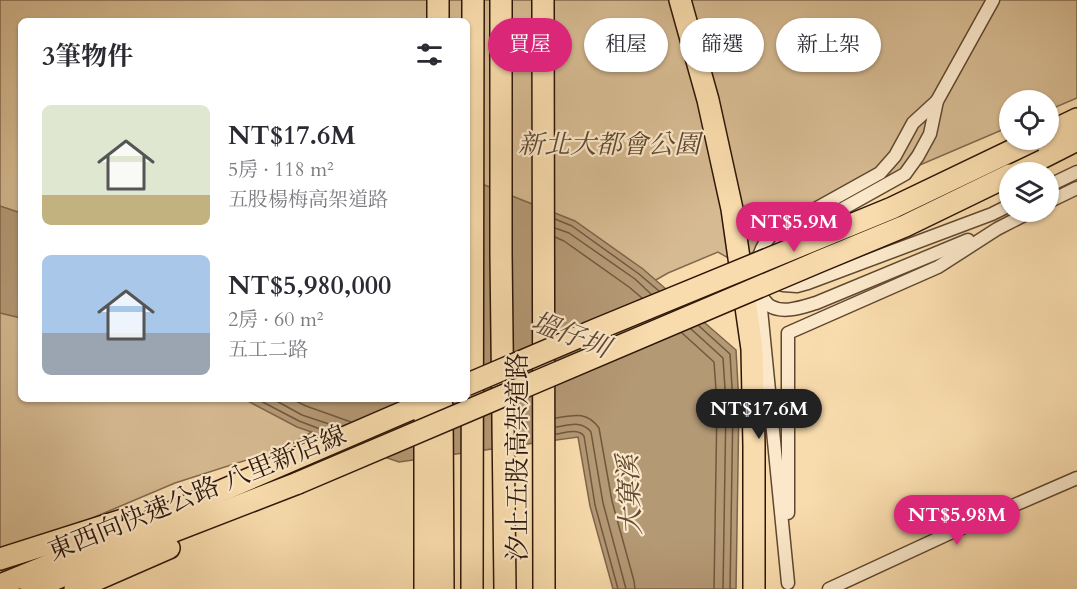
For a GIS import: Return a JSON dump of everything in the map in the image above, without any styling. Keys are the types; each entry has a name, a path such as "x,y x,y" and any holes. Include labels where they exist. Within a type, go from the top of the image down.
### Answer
{"highway":[{"path":"426,0 426,18"},
{"path":"438,0 438,18"},
{"path":"472,589 473,0"},
{"path":"501,0 505,589"},
{"name":"汐止五股高架道路","path":"543,0 544,589"},
{"path":"680,0 708,100 732,209 752,349 754,589"},
{"path":"1059,128 1077,119"},
{"path":"1034,162 1077,140"},
{"path":"470,383 892,208 1013,150"},
{"name":"東西向快速公路 八里新店線","path":"31,589 298,483 905,226 999,180"},
{"path":"425,402 425,589"},
{"name":"東西向快速公路 八里新店線","path":"0,585 427,402"},
{"path":"442,402 443,589"},
{"path":"75,589 179,544 298,483"},
{"path":"0,559 221,490"}],"street":[{"path":"993,0 937,101 930,134 905,174 783,242 775,250 772,262 776,276 783,285 797,286 999,211"},
{"path":"788,586 757,269 759,256 764,243 774,232 880,173 895,156 913,123 937,101"},
{"path":"1059,181 1077,172"},
{"path":"1059,197 1077,188"},
{"path":"760,295 770,306 780,309 795,309 816,303 1011,222"},
{"path":"788,586 789,333 938,267 997,229"},
{"path":"829,589 1077,478"}],"green space":[{"name":"新北大都會公園","path":"0,0 1077,0 1077,98 1059,106 1059,90 999,90 999,131 894,176 735,262 718,252 668,273 572,328 470,358 470,18 18,18 18,402 365,402 287,447 175,483 38,541 0,551"}],"water":[{"path":"470,179 575,221 643,269 736,350 739,404 736,589 613,589 590,506 578,437 399,462 297,427 250,402 470,402"},
{"path":"0,206 18,212 18,317 0,313"}],"water label":[{"name":"塭仔圳","path":"570,335"},
{"name":"大窠溪","path":"630,495"}]}
